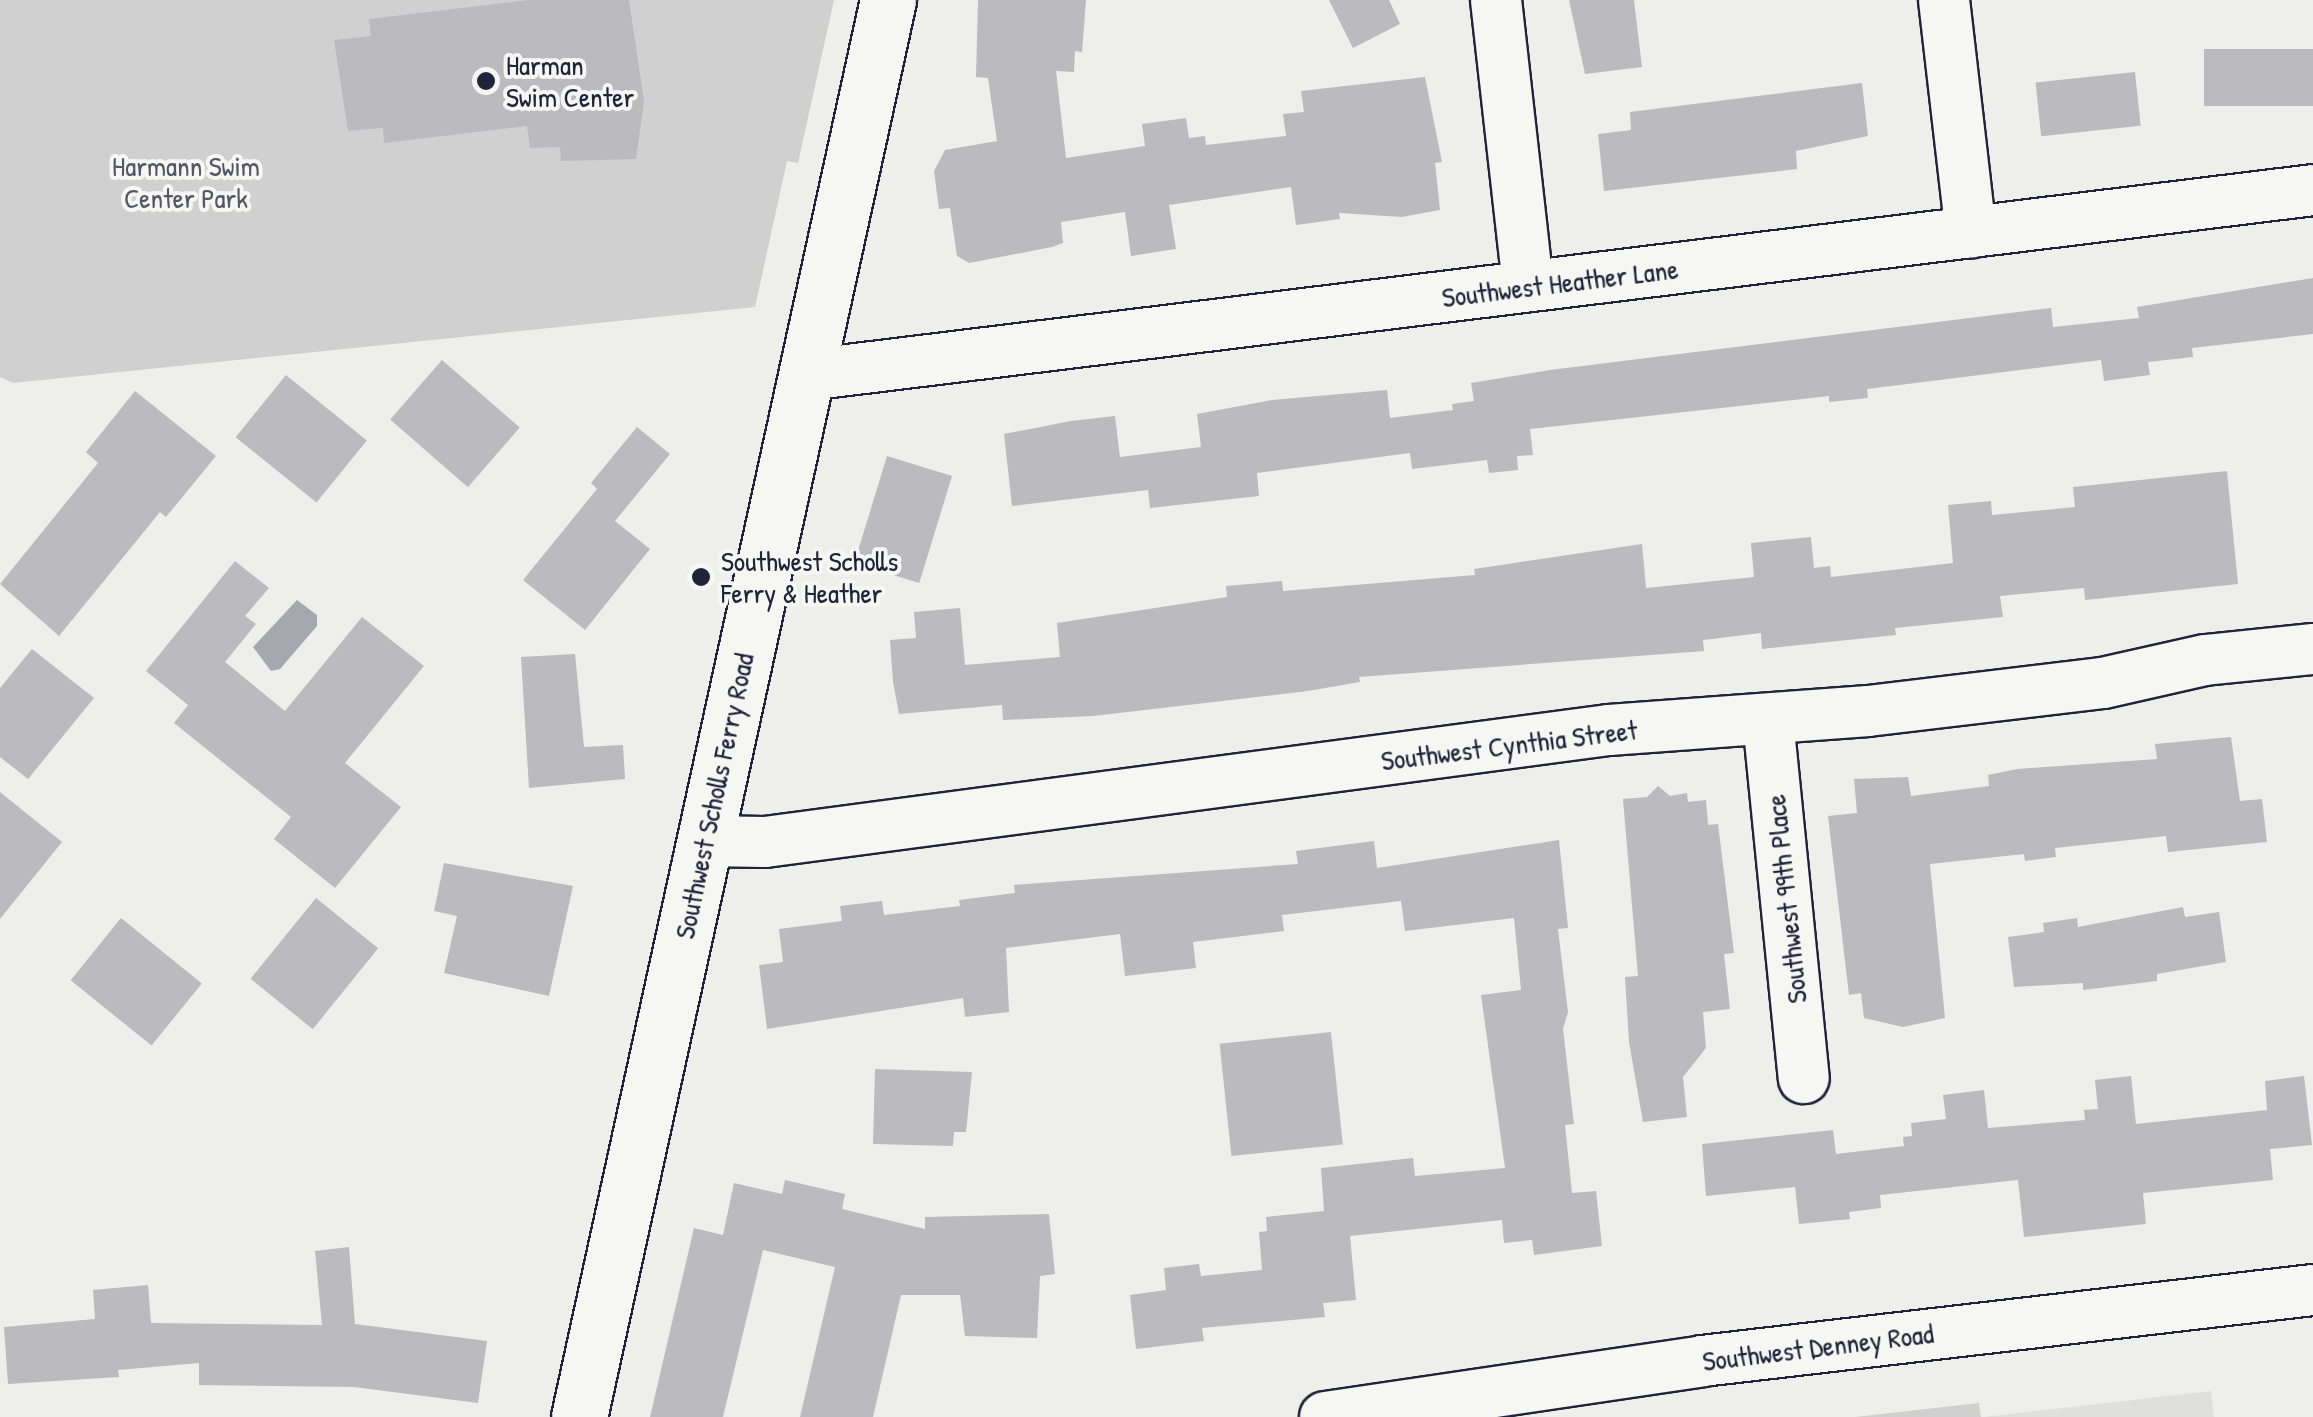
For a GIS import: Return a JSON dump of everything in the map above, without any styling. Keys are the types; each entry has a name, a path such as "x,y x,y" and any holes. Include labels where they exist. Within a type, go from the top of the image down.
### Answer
{"main road":[{"name":"Southwest Scholls Ferry Road","path":"579,1417 888,0"}],"street":[{"path":"1496,0 1528,286"},
{"path":"1944,0 1972,232"},
{"name":"Southwest Heather Lane","path":"807,375 2313,190"},
{"name":"Southwest Cynthia Street","path":"704,841 765,842 1609,730 1768,720 2103,684 2204,660 2313,649"},
{"name":"Southwest 99th Place","path":"1768,720 1804,1078"},
{"name":"Southwest Denney Road","path":"1325,1417 1425,1408 1702,1360 2313,1290"}],"shaded area":[{"path":"297,600 317,615 317,626 280,669 271,671 253,647"},
{"path":"2211,1391 2214,1417 1984,1417"}],"green space":[{"name":"Harmann Swim Center Park","path":"0,0 834,0 798,163 787,161 755,307 13,383 0,377"},
{"path":"1979,1403 1981,1417 1855,1417"}],"building":[{"name":"Harman Swim Center","path":"528,0 629,0 644,101 636,159 561,161 560,147 530,148 527,126 384,143 383,128 348,131 334,40 371,36 369,19"},
{"path":"978,0 1086,0 1082,52 1075,51 1074,72 1056,71 1066,158 1145,146 1142,124 1186,118 1189,138 1205,136 1206,145 1286,136 1283,114 1304,112 1301,91 1425,77 1442,162 1435,163 1440,210 1402,217 1339,213 1340,219 1296,225 1291,187 1169,205 1176,249 1131,256 1125,212 1061,222 1063,243 1052,247 969,263 957,256 950,208 939,209 934,171 945,150 997,141 988,78 976,77"},
{"path":"1329,0 1389,0 1400,24 1353,48"},
{"path":"1569,0 1634,0 1642,67 1585,74"},
{"path":"2204,49 2313,49 2313,106 2204,106"},
{"path":"2135,72 2141,126 2041,136 2036,82"},
{"path":"1862,83 1868,136 1796,151 1797,169 1604,191 1598,134 1631,130 1630,112"},
{"path":"2313,278 2313,334 2192,348 2193,357 2148,362 2150,375 2104,381 2101,360 1867,389 1868,398 1829,402 1829,396 1530,429 1533,455 1517,456 1518,470 1489,473 1487,460 1412,469 1410,453 1257,473 1259,496 1150,508 1148,490 1012,506 1004,434 1071,421 1115,416 1120,457 1201,447 1197,414 1272,400 1387,390 1390,418 1453,410 1452,404 1474,401 1471,383 1550,370 2051,308 2053,327 2139,318 2137,307"},
{"path":"442,360 520,428 468,487 390,420"},
{"path":"286,375 367,440 316,503 236,437"},
{"path":"135,391 216,456 166,517 160,512 59,636 0,584 98,463 86,452"},
{"path":"637,427 670,454 615,521 650,549 585,630 523,580 597,489 591,483"},
{"path":"887,456 952,476 919,583 854,563"},
{"path":"2227,471 2238,584 2085,600 2084,588 2000,596 2003,617 1895,628 1896,635 1762,649 1761,633 1703,640 1704,651 1359,677 1360,682 1308,691 1093,716 1003,720 1002,705 899,714 893,682 890,640 916,638 914,612 960,608 965,665 1060,657 1057,623 1227,597 1226,586 1282,581 1283,591 1475,575 1474,569 1642,544 1646,588 1754,577 1751,543 1811,537 1814,568 1830,566 1831,577 1953,563 1948,505 1991,501 1992,515 2075,507 2073,487"},
{"path":"235,561 269,588 245,616 256,624 225,662 285,711 362,617 424,666 345,763 401,807 335,888 274,839 291,817 174,723 188,705 146,671"},
{"path":"32,649 94,698 28,779 0,757 0,688"},
{"path":"575,654 584,747 623,745 625,779 529,788 521,657"},
{"path":"2231,737 2240,801 2262,799 2267,842 2168,852 2166,836 2055,848 2056,857 2025,861 2024,854 1930,864 1945,1018 1903,1027 1864,1018 1861,993 1849,995 1828,816 1857,813 1854,779 1908,777 1911,796 1989,786 1988,775 2017,769 2157,759 2155,744"},
{"path":"1658,786 1670,796 1687,793 1688,802 1706,800 1708,825 1718,824 1734,953 1724,954 1730,1009 1703,1012 1706,1048 1683,1077 1687,1117 1643,1122 1629,1042 1625,977 1638,976 1623,799 1647,797"},
{"path":"0,792 62,842 0,919"},
{"path":"1559,840 1568,928 1558,929 1568,1012 1563,1029 1574,1124 1565,1125 1572,1193 1596,1191 1602,1246 1534,1255 1532,1240 1504,1243 1502,1220 1350,1236 1356,1300 1323,1303 1325,1317 1202,1328 1204,1341 1136,1349 1130,1295 1166,1290 1164,1268 1199,1264 1201,1276 1262,1270 1259,1232 1267,1231 1266,1217 1324,1211 1321,1168 1413,1158 1415,1176 1505,1168 1481,995 1521,990 1514,918 1405,931 1401,901 1282,915 1284,931 1193,942 1196,968 1125,976 1120,934 1006,948 1009,1012 965,1017 963,998 767,1029 759,965 783,962 779,929 842,921 840,906 882,901 884,915 960,906 959,900 1015,893 1014,885 1298,864 1296,851 1374,841 1377,868"},
{"path":"444,863 573,886 549,996 444,973 457,916 434,911"},
{"path":"316,898 378,948 313,1029 251,979"},
{"path":"2183,907 2185,917 2219,912 2226,962 2157,974 2157,981 2083,990 2083,983 2014,987 2008,937 2044,932 2043,923 2077,918 2078,927"},
{"path":"121,918 202,983 151,1046 71,980"},
{"path":"1331,1032 1343,1144 1231,1156 1220,1044"},
{"path":"875,1069 972,1072 966,1132 954,1132 953,1146 873,1144"},
{"path":"2131,1076 2136,1124 2267,1110 2265,1081 2304,1076 2312,1145 2270,1149 2273,1180 2143,1193 2146,1224 2024,1237 2018,1180 1880,1195 1881,1208 1849,1212 1850,1219 1799,1224 1795,1187 1706,1196 1702,1144 1833,1130 1836,1154 1904,1146 1903,1137 1912,1136 1911,1123 1946,1119 1943,1095 1984,1090 1988,1128 2085,1120 2084,1110 2098,1109 2095,1080"},
{"path":"785,1180 845,1194 842,1209 925,1229 925,1217 1049,1214 1055,1274 1040,1276 1037,1338 965,1336 960,1295 901,1295 873,1417 800,1417 835,1267 763,1250 723,1417 650,1417 694,1228 723,1235 734,1183 782,1194"},
{"path":"349,1247 355,1324 487,1341 478,1403 354,1387 199,1385 199,1363 118,1370 119,1377 8,1384 4,1327 95,1319 93,1290 148,1285 151,1323 322,1325 315,1251"}],"place":[{"name":"Harman Swim Center","path":"486,81"},
{"name":"Southwest Scholls Ferry & Heather","path":"701,577"}]}
